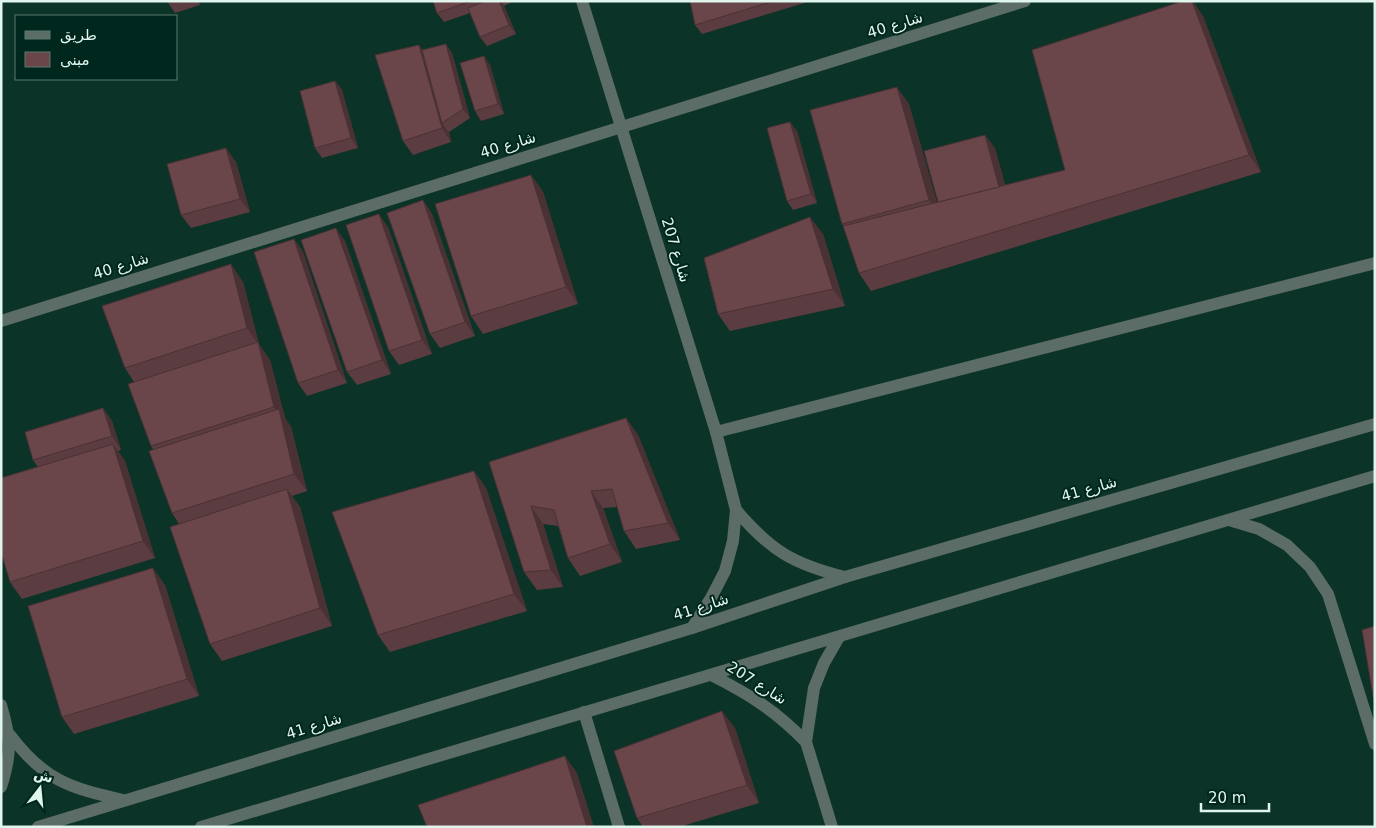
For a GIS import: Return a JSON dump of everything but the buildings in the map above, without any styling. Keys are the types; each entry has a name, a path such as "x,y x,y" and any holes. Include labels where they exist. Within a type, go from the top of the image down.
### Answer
{"street":[{"name":"شارع 207","path":"582,1 716,432 736,510 733,541 725,571 692,628"},
{"name":"شارع 40","path":"1,321 1024,1"},
{"path":"716,432 1375,263"},
{"name":"شارع 41","path":"38,827 692,628 845,577 1375,424"},
{"path":"202,827 1375,476"},
{"name":"شارع 207","path":"736,510 757,535 783,555 813,569 845,577"},
{"path":"1229,520 1259,530 1287,545 1310,567 1328,594 1375,744"},
{"name":"شارع 207","path":"832,827 806,742 808,715 814,688 824,663 839,636"},
{"name":"شارع 207","path":"711,674 763,703 786,721 806,742"},
{"path":"1,705 10,735 26,756 47,774 71,787 124,800"},
{"path":"584,712 619,827"},
{"path":"1,787 8,761 10,735"}],"shaded area":[{"path":"1,1 1375,1 1375,827 1,827"}]}
